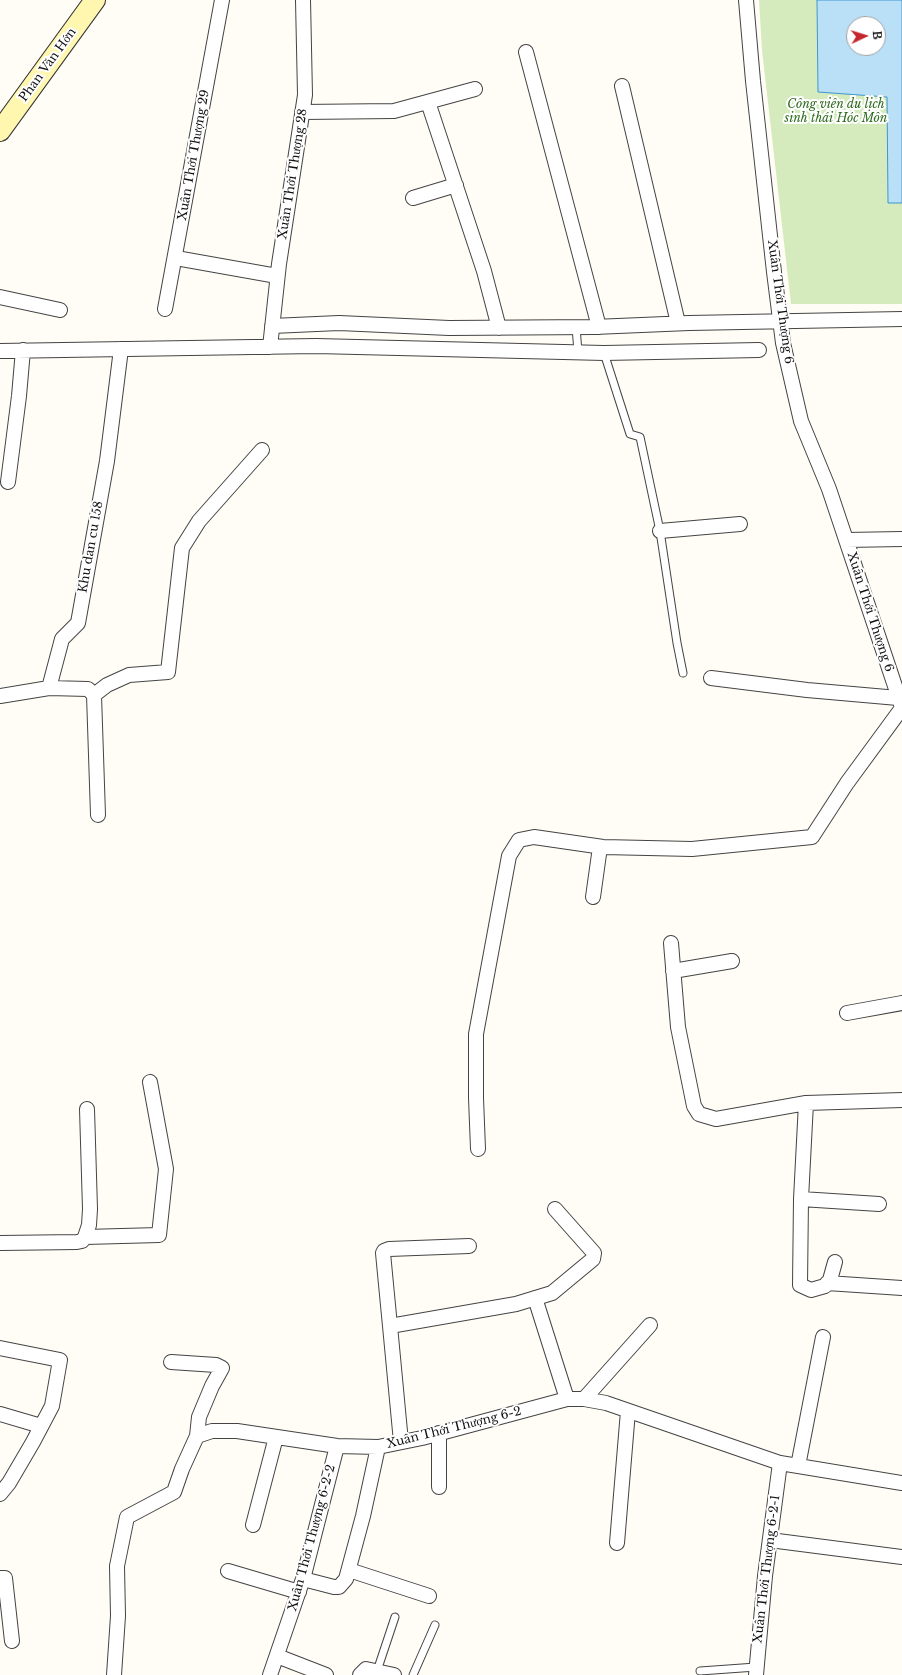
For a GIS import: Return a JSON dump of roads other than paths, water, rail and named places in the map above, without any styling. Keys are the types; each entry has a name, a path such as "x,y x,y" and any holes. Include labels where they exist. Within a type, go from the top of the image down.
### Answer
{"main road":[{"name":"Phan Văn Hớn","path":"0,130 95,0"}],"street":[{"name":"Xuân Thới Thượng 29","path":"165,309 176,258 222,0"},
{"name":"Xuân Thới Thượng 28","path":"270,347 277,276 305,95 304,0"},
{"name":"Xuân Thới Thượng 6","path":"746,0 754,89 774,272 782,322 783,343 801,421 829,489 901,704"},
{"path":"526,52 599,327"},
{"path":"622,86 678,323"},
{"path":"302,112 394,111 475,89"},
{"path":"428,102 484,271 499,328"},
{"path":"413,198 456,185"},
{"path":"176,258 277,276"},
{"path":"0,297 60,310"},
{"path":"272,326 338,323 449,328 599,327 678,323 902,319"},
{"path":"0,351 316,346 604,353 759,350"},
{"name":"Khu dan cu 158","path":"49,688 62,638 78,623 107,460 121,349"},
{"path":"8,482 19,396 22,350"},
{"path":"94,695 107,685 128,675 168,672 182,548 198,521 262,450"},
{"path":"660,531 740,524"},
{"path":"846,540 902,539"},
{"path":"478,1150 476,1034 509,856 519,840 534,838 600,846 692,849 812,837 901,704 711,678"},
{"path":"0,696 49,688 88,689 94,695 98,815"},
{"path":"592,897 600,846"},
{"path":"671,943 678,1027 694,1106 699,1114 716,1119 806,1104 902,1100"},
{"path":"673,971 732,961"},
{"path":"847,1013 902,1003"},
{"path":"85,1237 159,1235 166,1169 150,1082"},
{"path":"806,1104 801,1199 800,1285 811,1290 825,1286 830,1280 835,1262"},
{"path":"0,1243 77,1242 82,1241 85,1237 90,1208 87,1109"},
{"path":"801,1199 879,1204"},
{"path":"390,1326 516,1304 552,1293 593,1259 594,1253 555,1209"},
{"path":"401,1442 382,1253 389,1249 469,1246"},
{"path":"827,1283 902,1288"},
{"path":"535,1298 567,1399"},
{"path":"584,1399 650,1325"},
{"path":"798,1466 823,1337"},
{"path":"0,1348 60,1360 52,1406 9,1483 0,1494"},
{"path":"114,1675 118,1616 117,1566 127,1516 174,1492 182,1469 197,1436 199,1417 222,1368 216,1365 170,1362"},
{"name":"Xuân Thới Thượng 6-2","path":"197,1436 212,1430 237,1431 336,1446 378,1446 439,1433 567,1399 584,1399 606,1403 780,1463 902,1483"},
{"path":"617,1543 628,1411"},
{"path":"0,1414 41,1426"},
{"path":"439,1433 439,1487"},
{"path":"253,1526 276,1437"},
{"name":"Xuân Thới Thượng 6-2-2","path":"270,1675 301,1586 336,1446"},
{"path":"228,1571 301,1586 339,1586 346,1579 349,1570 378,1446"},
{"name":"Xuân Thới Thượng 6-2-1","path":"756,1671 780,1463"},
{"path":"770,1540 902,1557"},
{"path":"349,1570 429,1596"},
{"path":"0,1578 5,1578 12,1641"},
{"path":"277,1656 326,1675"},
{"path":"360,1675 366,1668 394,1675"}],"lane":[{"path":"576,327 578,352"},
{"path":"604,353 630,434 640,437 660,531 683,673"},
{"path":"377,1671 395,1618"},
{"path":"413,1675 435,1625"},
{"path":"700,1671 756,1671"}],"water":[{"path":"817,0 902,0 902,203 888,203 887,97 818,92"}],"park label":[{"name":"Công viên du lịch sinh thái Hóc Môn","path":"836,112"}]}
